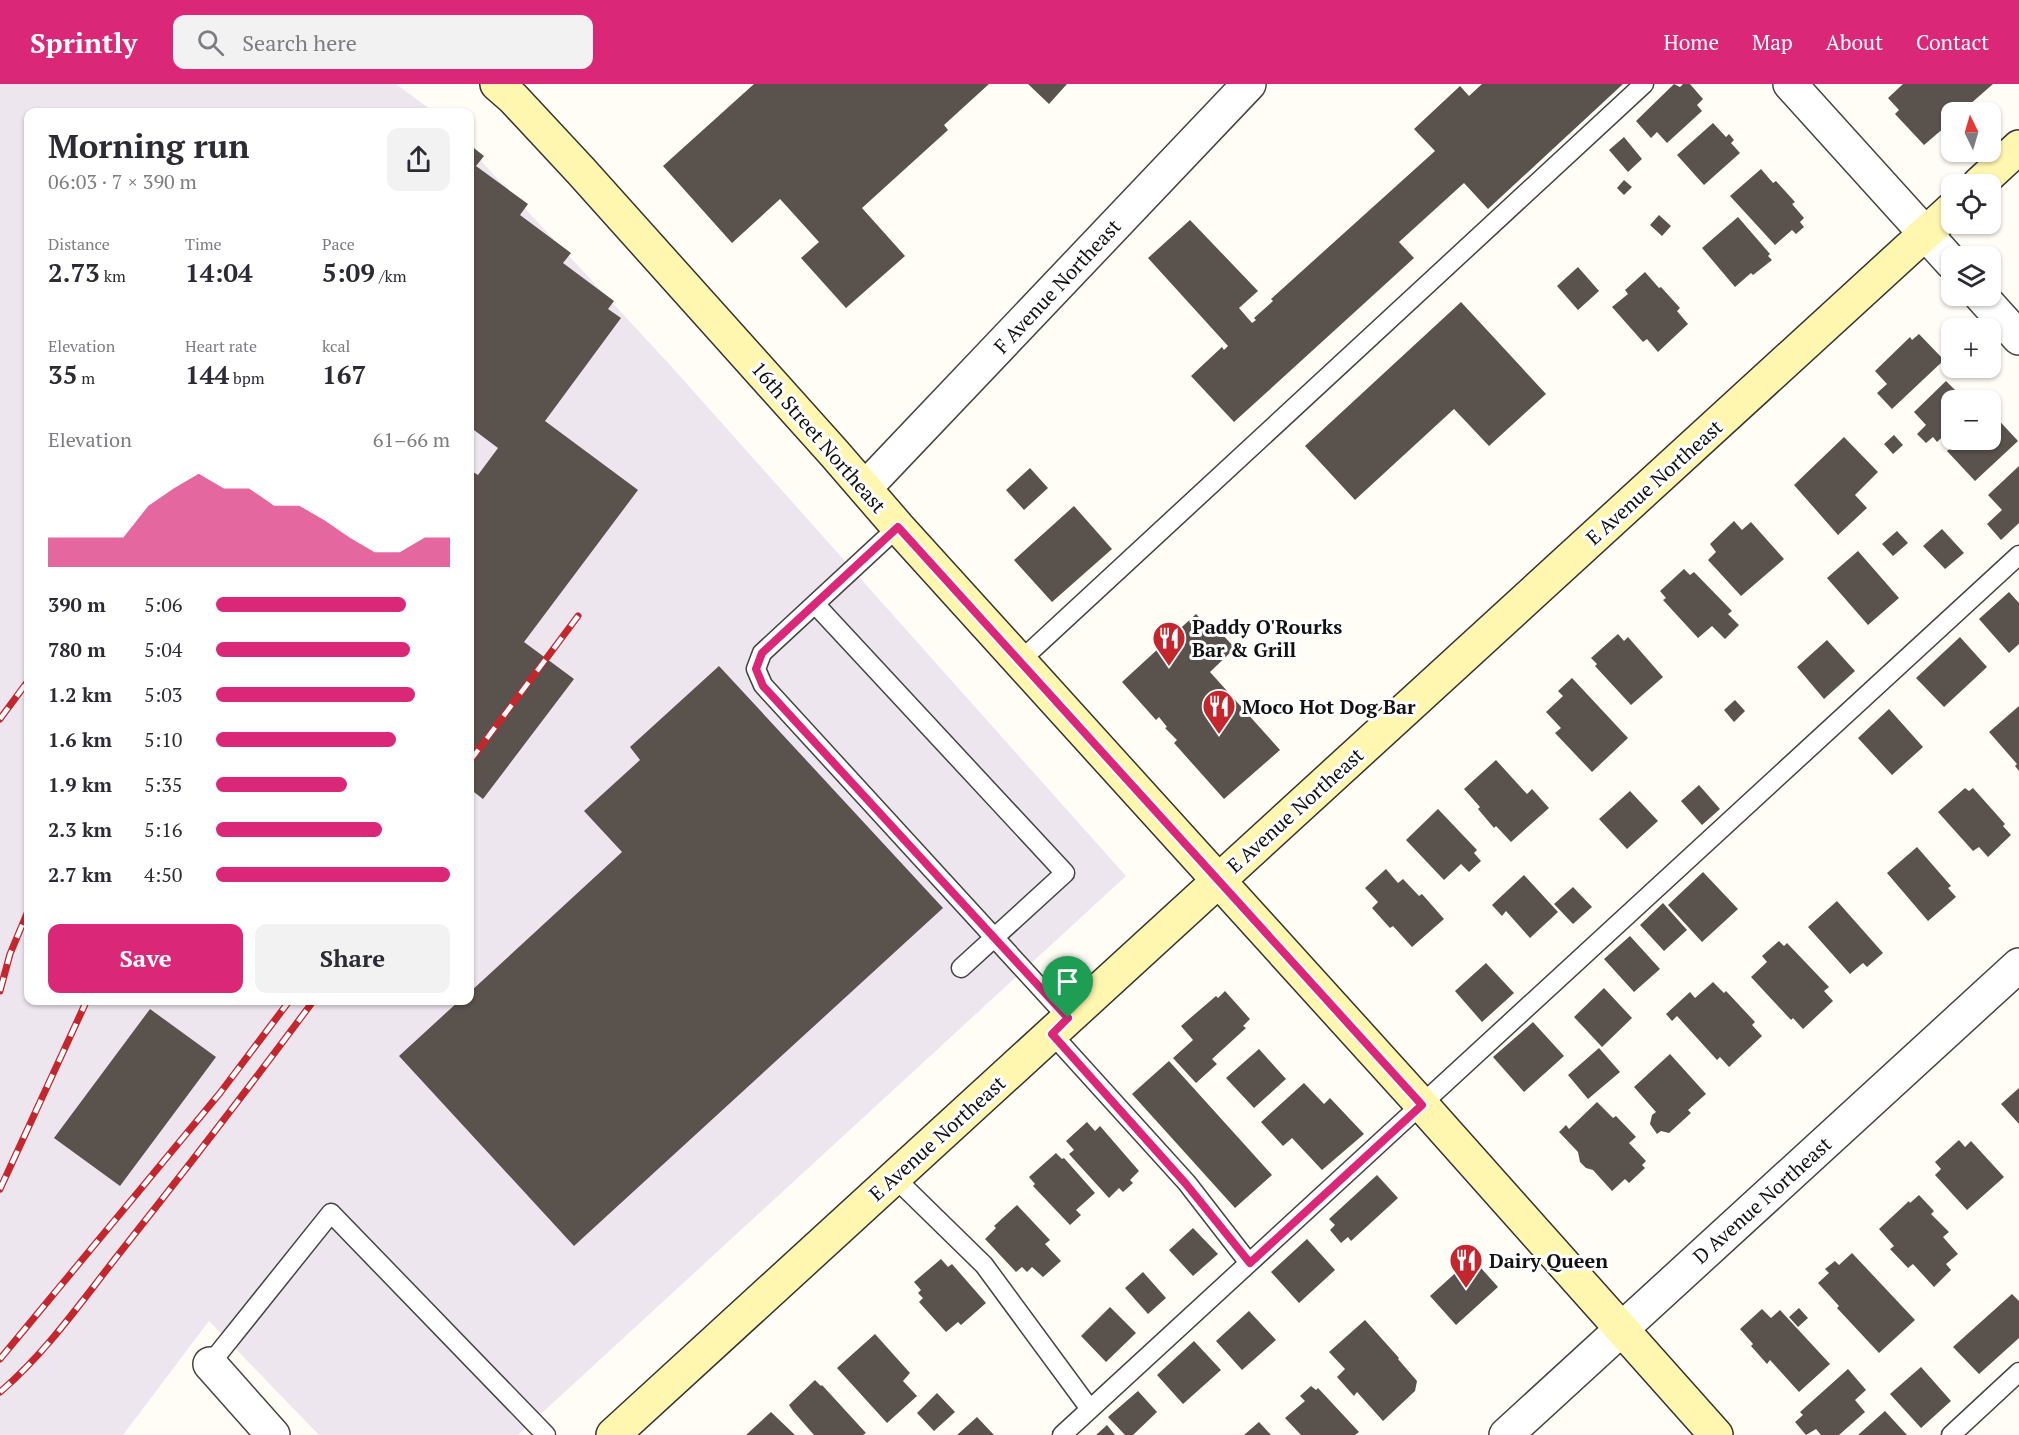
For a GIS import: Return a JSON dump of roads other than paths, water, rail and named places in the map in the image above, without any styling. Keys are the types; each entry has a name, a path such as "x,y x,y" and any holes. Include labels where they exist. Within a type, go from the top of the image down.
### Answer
{"street":[{"name":"16th Street Northeast","path":"497,84 581,171 898,527 1422,1105 1716,1435"},
{"name":"F Avenue Northeast","path":"865,488 1249,84"},
{"path":"1790,84 1941,251"},
{"path":"1989,174 2019,147"},
{"name":"E Avenue Northeast","path":"613,1435 1941,219"},
{"path":"1989,306 2019,338"},
{"name":"D Avenue Northeast","path":"1506,1435 2019,965"},
{"path":"210,1364 273,1435"}],"lane":[{"path":"1020,661 1644,84"},
{"path":"898,527 762,653 756,669 763,686 994,938 1060,1026 1250,1263"},
{"path":"1062,1435 2019,555"},
{"path":"815,603 1065,873 961,968"},
{"path":"894,1177 984,1265 1090,1410"},
{"path":"210,1364 331,1213 546,1435"},
{"path":"1951,1435 2019,1372"}],"railway":[{"path":"474,756 578,616"},
{"path":"0,719 24,686"},
{"path":"0,991 10,954 24,921"},
{"path":"0,1189 85,1005"},
{"path":"0,1359 220,1093 286,1005"},
{"path":"0,1392 34,1360 64,1324 310,1005"}],"place":[{"name":"Paddy O'Rourks Bar & Grill","path":"1169,667"},
{"name":"Moco Hot Dog Bar","path":"1219,735"},
{"name":"Dairy Queen","path":"1466,1289"}]}
